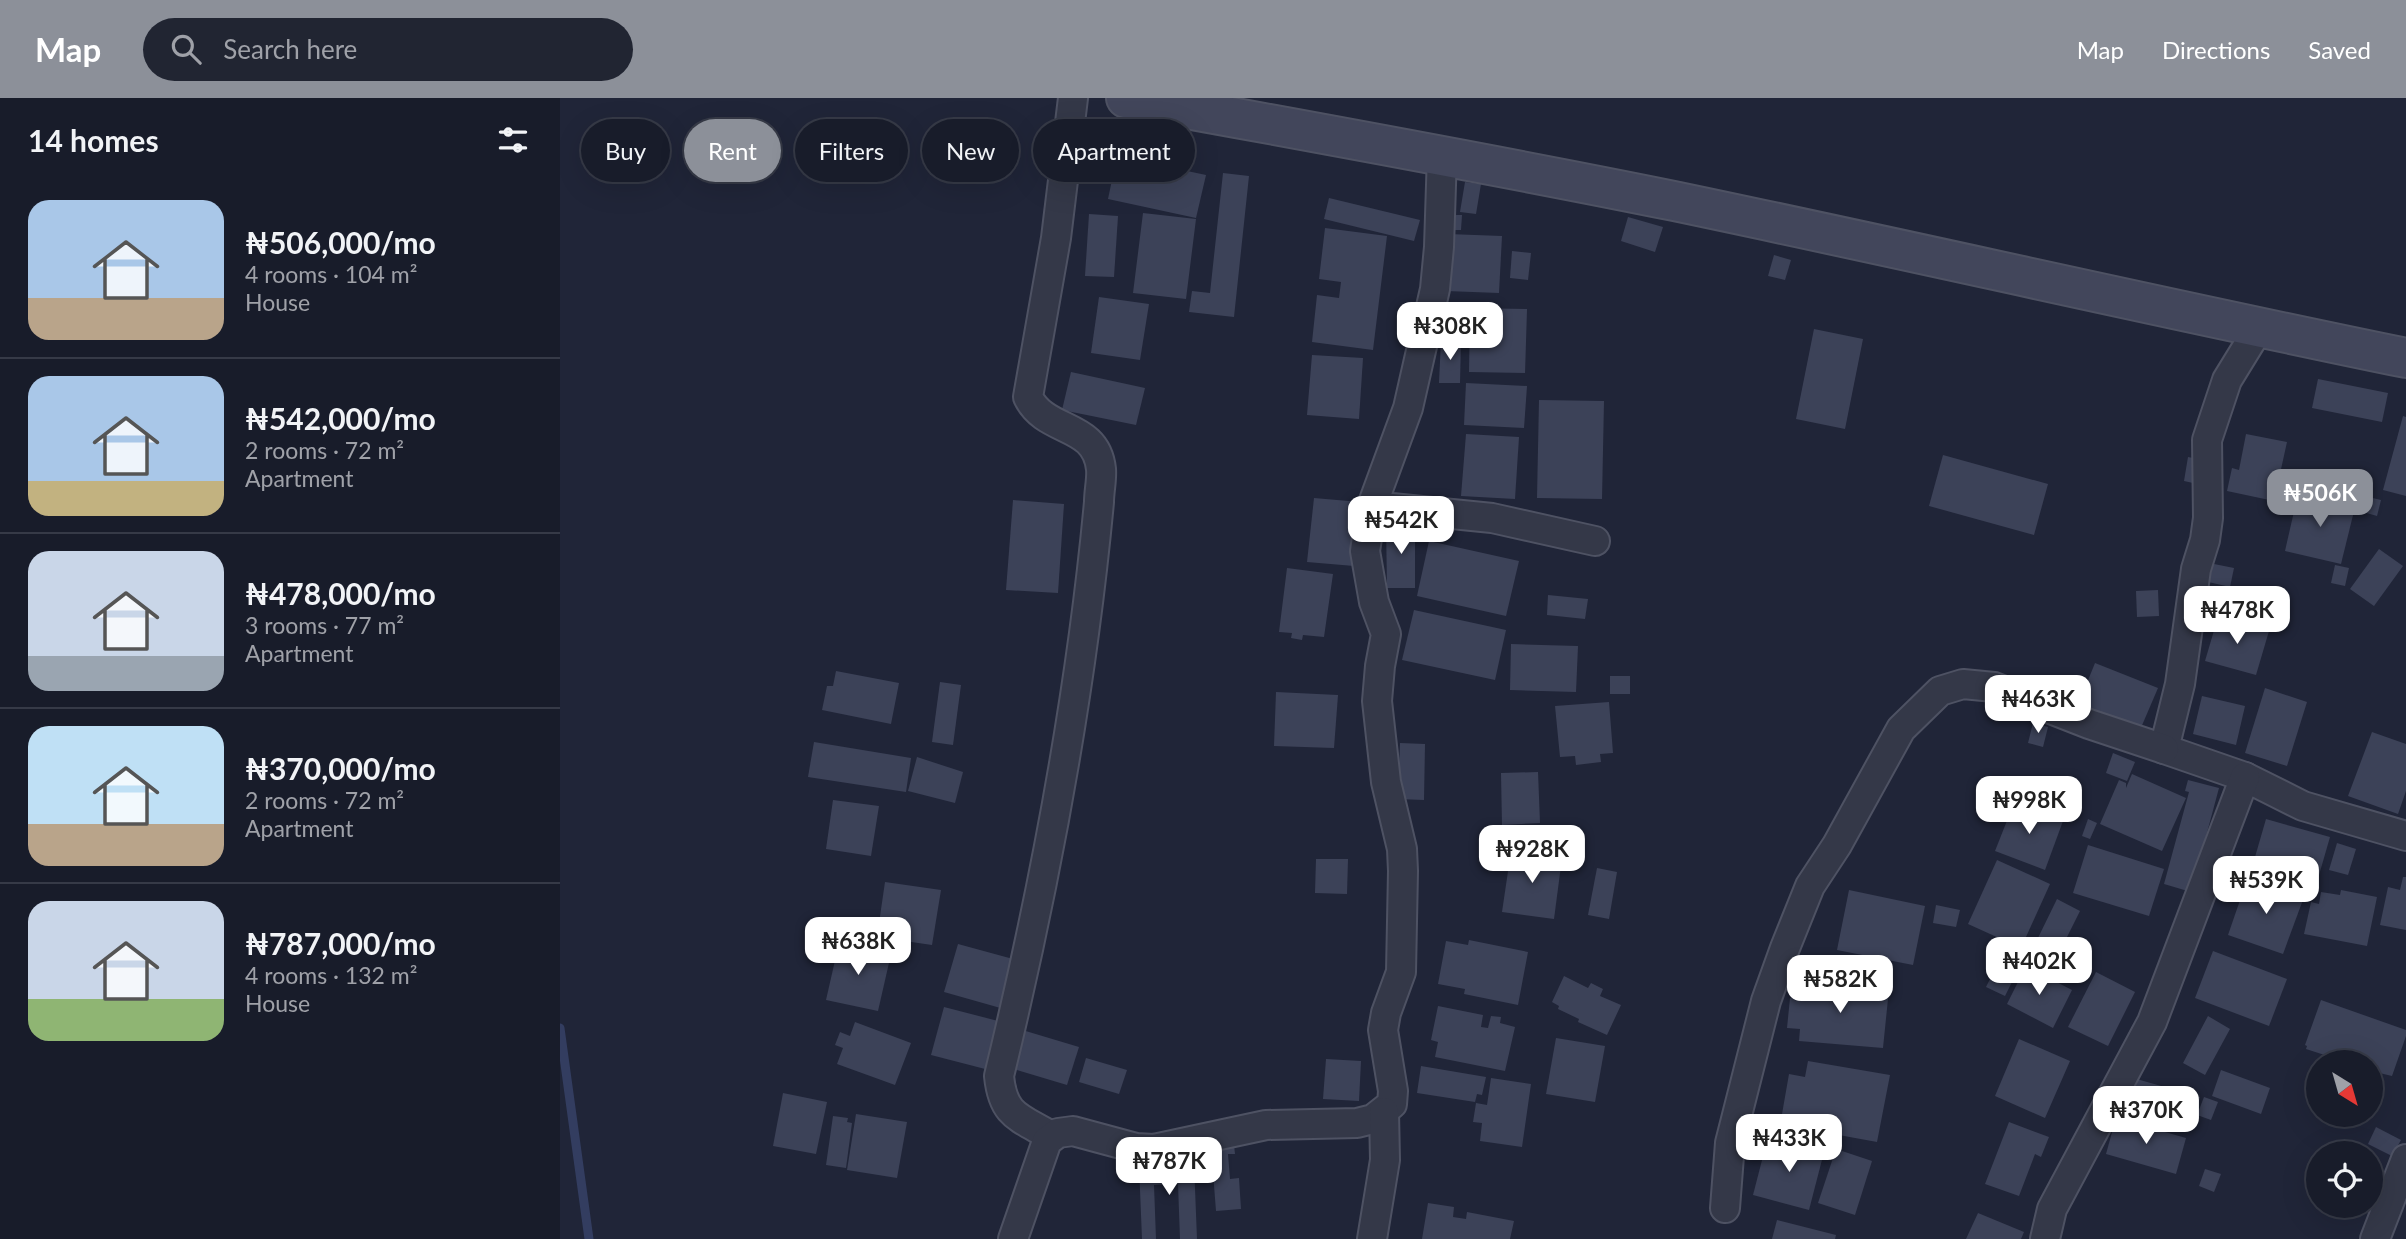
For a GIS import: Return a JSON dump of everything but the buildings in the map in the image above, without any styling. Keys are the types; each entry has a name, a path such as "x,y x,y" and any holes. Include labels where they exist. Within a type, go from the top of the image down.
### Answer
{"main road":[{"path":"1126,98 1442,155 1677,202 2406,358"}],"street":[{"path":"1073,98 1056,239 1028,397 1033,408 1050,421 1081,433 1094,446 1101,468 1099,502 1074,712 1060,797 1041,895 999,1076 1001,1095 1009,1111 1052,1136 1073,1131 1154,1149 1266,1125 1357,1123 1373,1119 1392,1104 1393,1091 1383,1030 1386,1013 1401,972 1402,849 1386,782 1377,701 1386,634 1374,602 1365,551 1372,506 1408,408 1435,289 1442,155"},
{"path":"2164,749 2180,684 2196,569 2205,540 2208,518 2207,440 2227,380 2259,328"},
{"path":"1372,506 1492,518 1595,541"},
{"path":"1725,1208 1730,1143 1766,1000 1810,886 1850,822 1901,729 1940,691 1963,684 1994,687 2089,724 2245,777 2303,806 2406,836"},
{"path":"2045,1239 2052,1209 2152,1022 2245,777"},
{"path":"1372,1239 1385,1160 1384,1112"},
{"path":"1013,1239 1040,1158 1052,1136"},
{"path":"2375,1239 2406,1159"}],"waterway":[{"path":"560,1028 589,1239"}]}
